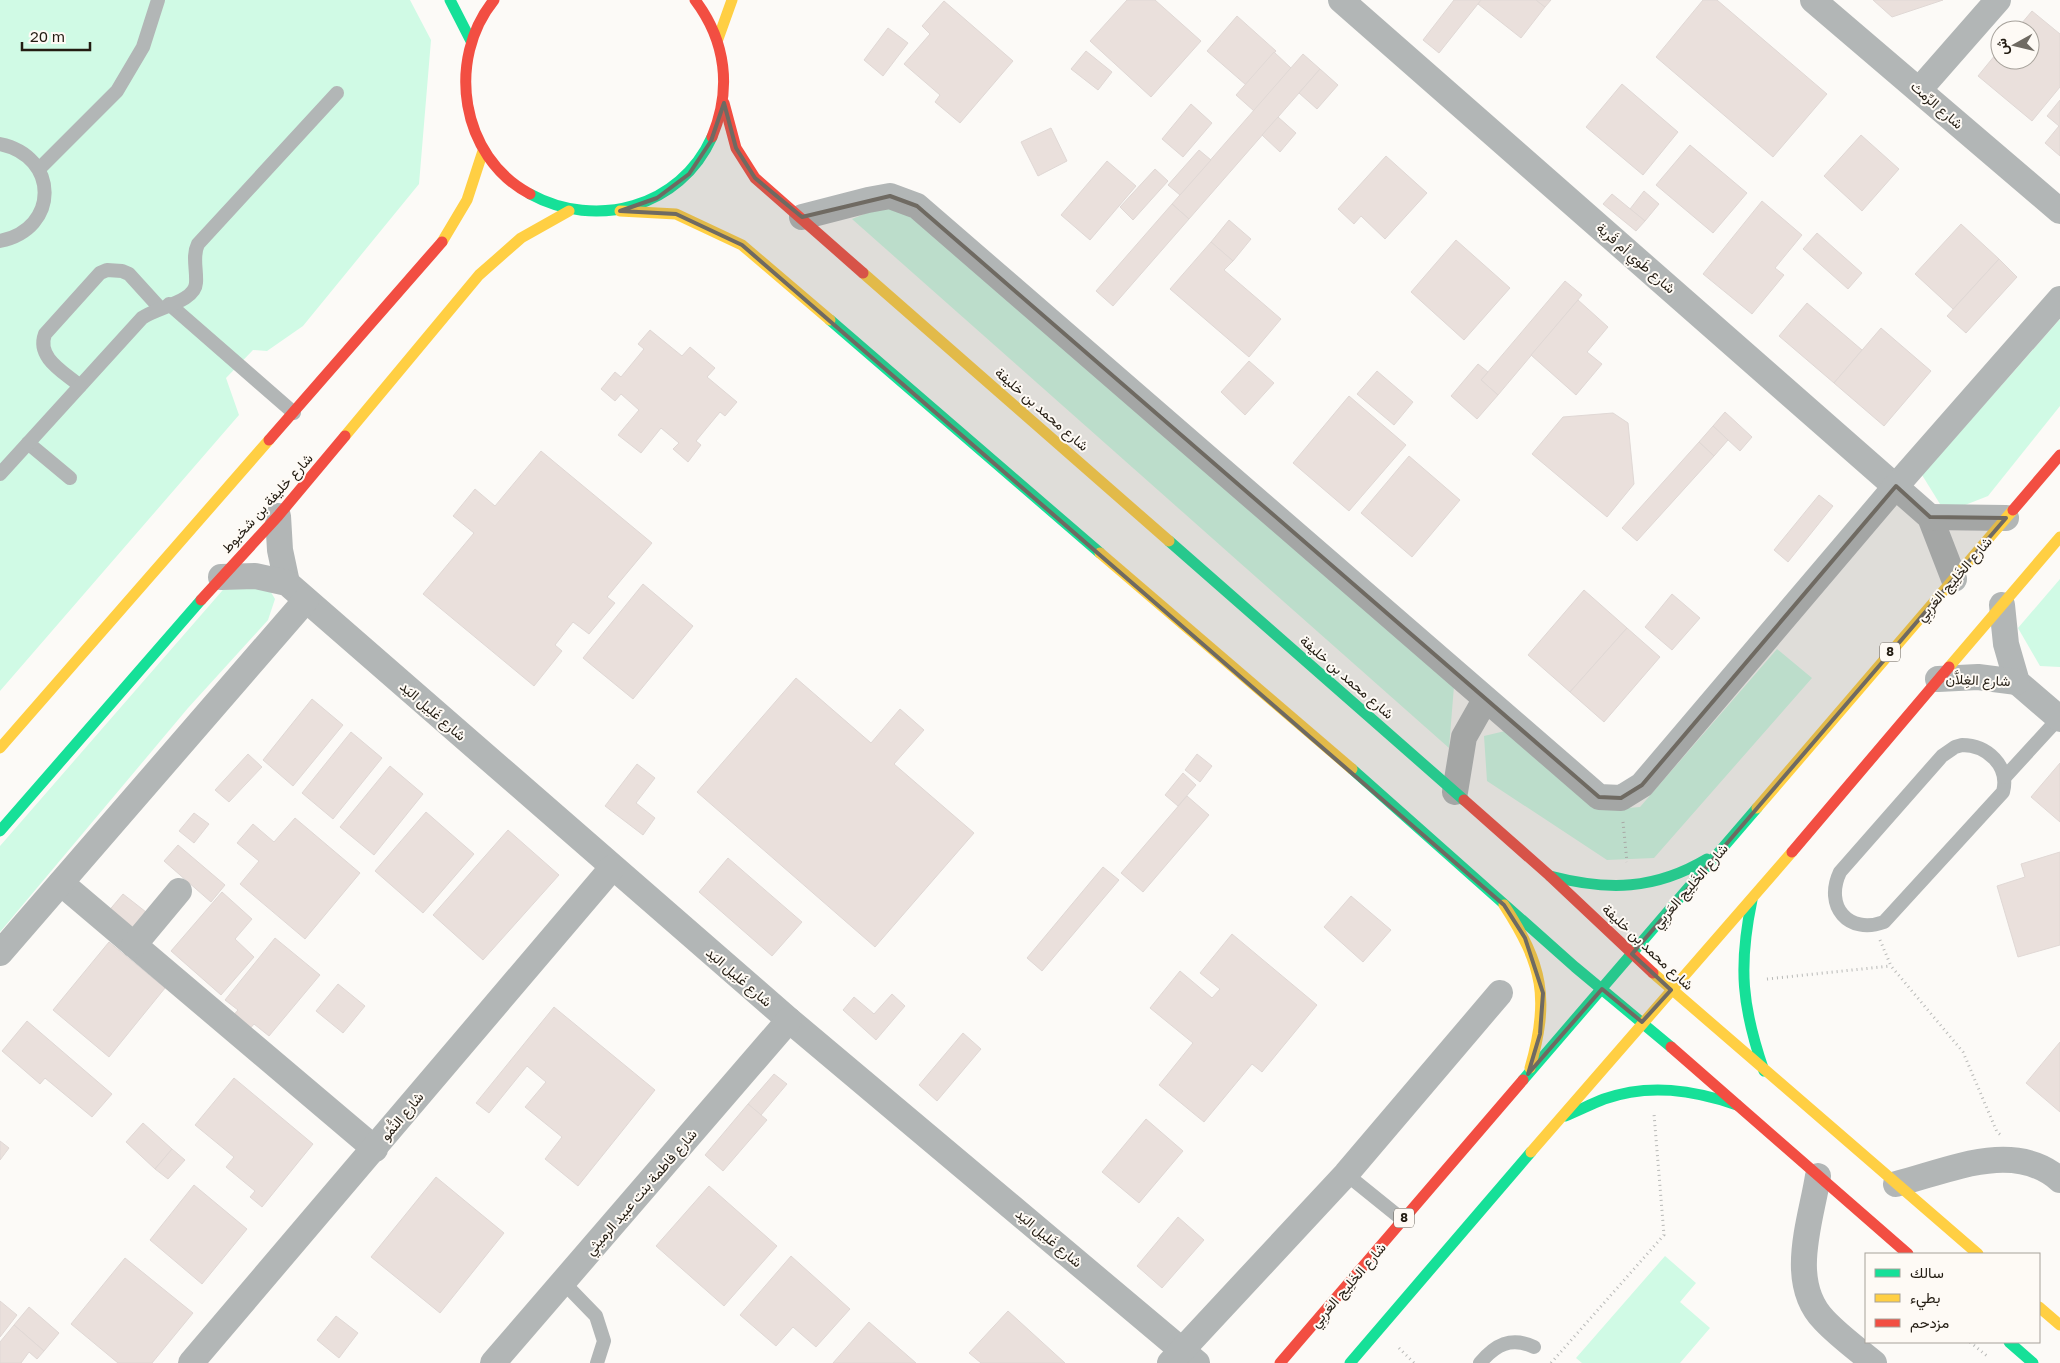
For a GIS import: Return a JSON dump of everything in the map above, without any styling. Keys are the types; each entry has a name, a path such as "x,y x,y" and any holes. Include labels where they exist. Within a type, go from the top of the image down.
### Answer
{"main road":[{"path":"450,0 471,41"},
{"path":"494,0 487,8 471,41 464,78 469,116 483,151 506,179 536,199 569,211 595,214 620,211 676,214 742,245 1325,746 1504,905 1642,1022 1907,1253"},
{"path":"620,211 657,198 689,174 712,141 724,103 725,71 718,39 703,9 695,0"},
{"path":"718,39 732,0"},
{"name":"شارع محمد بن خليفة","path":"724,103 736,148 755,178 1550,876 1671,990 1764,1072 1977,1253"},
{"path":"0,748 294,413 453,227 472,191 483,151"},
{"name":"شارع خليفة بن شخبوط","path":"0,831 221,577 278,516 479,275 521,238 569,211"},
{"name":"شارع الخَلِيج العَربِي","path":"1280,1363 2060,455"},
{"path":"1350,1363 1642,1022 1752,898 2060,537"},
{"path":"1550,876 1589,886 1629,886 1678,875 1700,864 1721,850"},
{"path":"1752,898 1743,943 1741,981 1747,1023 1764,1072"},
{"path":"1504,905 1528,947 1543,993 1540,1034 1528,1074"},
{"path":"1561,1117 1604,1099 1651,1090 1694,1092 1737,1105"},
{"path":"2040,1308 2060,1325"},
{"path":"2010,1343 2033,1363"}],"street":[{"name":"شارع طَوي أم قَرية","path":"1341,0 1930,517 1954,578"},
{"name":"شارع الرِّمث","path":"1813,0 2060,211"},
{"path":"1919,90 1998,0"},
{"path":"802,218 890,196 917,206 1599,797 1621,798 1642,785 1896,486 2060,300"},
{"path":"0,953 61,883 297,592 280,550 278,516"},
{"path":"1930,517 2006,518"},
{"name":"شارع غَلِيل اليَد","path":"221,577 255,576 297,592 612,868 1183,1358"},
{"name":"شارع الغِلاَّن","path":"2002,605 2006,644 2017,682"},
{"name":"شارع الغِلاَّن","path":"1938,679 1978,677 2017,682 2057,711"},
{"path":"1455,792 1464,737 1486,700"},
{"name":"شارع النُّمُو","path":"191,1363 375,1149 612,868"},
{"path":"61,883 375,1149"},
{"path":"134,945 179,891"},
{"path":"1183,1358 1346,1174 1500,993"},
{"name":"شارع فاطمة بنت عبيد الرميثي","path":"493,1363 789,1020"},
{"path":"1896,1184 1991,1160 2018,1159 2042,1167 2060,1180"},
{"path":"1818,1176 1803,1264 1805,1287 1809,1299 1824,1320 1874,1363"}],"lane":[{"path":"39,169 117,91 143,47 158,0"},
{"path":"0,474 142,318 164,306 189,297 195,288 195,256 198,244 338,93"},
{"path":"0,144 23,152 39,169 45,193 39,216 22,234 0,241"},
{"path":"80,386 46,357 42,348 43,340 45,334 100,273 114,270 129,274 164,306 294,413"},
{"path":"28,443 70,478"},
{"path":"2005,777 1999,763 1984,750 1970,745 1955,747 1942,756 1846,866 1836,882 1834,892 1839,911 1855,924 1875,925 1884,922 1892,915 2003,792 2005,777 2057,711"},
{"path":"1346,1174 1403,1220"},
{"path":"563,1282 596,1316 604,1341 597,1363"},
{"path":"1480,1363 1490,1350 1507,1342 1517,1341 1534,1348"}],"path":[{"path":"1621,798 1627,862"},
{"path":"1875,925 1890,966 1963,1052 1997,1132 2030,1162"},
{"path":"1759,979 1890,966"},
{"path":"1551,1362 1664,1235 1653,1113"},
{"path":"1971,1343 1989,1358"},
{"path":"1399,1348 1414,1363"}],"highlighted area":[{"path":"724,103 736,148 755,178 802,217 890,196 917,206 1599,797 1621,798 1642,785 1896,486 1930,517 2006,518 1632,954 1671,990 1642,1022 1602,989 1528,1074 1540,1034 1543,993 1525,938 1504,905 742,245 676,214 620,211 657,198 689,174 711,141"}],"green space":[{"path":"0,0 410,0 431,40 419,184 303,326 267,351 253,350 226,378 239,415 0,691"},
{"path":"894,202 1454,686 1449,748 852,219"},
{"path":"2060,319 2060,406 1988,496 1960,507 1940,504 1922,475"},
{"path":"235,576 262,577 275,599 268,620 188,708 0,932 0,846"},
{"path":"2060,579 2060,667 2040,666 2018,628"},
{"path":"1777,649 1812,678 1654,858 1607,860 1487,781 1484,736 1505,731 1603,810 1640,807"},
{"path":"1665,1256 1696,1283 1680,1302 1710,1328 1680,1363 1582,1363 1576,1358"}],"building":[{"path":"1127,0 1155,0 1201,41 1151,97 1090,41"},
{"path":"1454,0 1481,0 1439,53 1423,40"},
{"path":"1481,0 1536,0 1545,7 1521,38 1478,4"},
{"path":"1536,0 1551,0 1545,7"},
{"path":"1703,0 1717,0 1827,94 1773,157 1656,57"},
{"path":"1873,0 1943,0 1892,17"},
{"path":"944,1 1013,61 960,123 935,102 940,95 904,64 930,34 922,26"},
{"path":"2032,11 2060,34 2060,87 2032,121 1978,76 1990,61 1990,70 2040,70 2040,20 2024,20"},
{"path":"1237,16 1276,51 1246,85 1207,51"},
{"path":"888,28 908,43 883,76 864,60"},
{"path":"1086,51 1112,72 1098,90 1071,69"},
{"path":"1274,52 1291,68 1254,111 1236,95"},
{"path":"1303,54 1320,69 1189,219 1172,204"},
{"path":"1320,69 1338,85 1317,109 1299,93"},
{"path":"1622,84 1678,132 1643,175 1586,127"},
{"path":"2060,100 2060,156 2045,143 2059,126 2047,116"},
{"path":"1191,104 1212,123 1183,157 1162,139"},
{"path":"1278,117 1296,133 1280,152 1262,135"},
{"path":"1051,128 1067,161 1038,176 1021,142"},
{"path":"1861,135 1899,169 1862,211 1824,176"},
{"path":"1690,145 1747,193 1713,233 1656,185"},
{"path":"1199,150 1211,160 1180,195 1168,185"},
{"path":"1386,156 1427,193 1385,239 1361,216 1354,224 1338,209"},
{"path":"1107,161 1136,186 1090,240 1061,215"},
{"path":"1155,169 1168,181 1133,220 1120,207"},
{"path":"1644,191 1659,204 1645,221 1630,209"},
{"path":"1612,194 1645,221 1636,231 1603,204"},
{"path":"1762,201 1802,235 1775,268 1784,275 1752,314 1703,274"},
{"path":"1172,204 1189,219 1113,306 1096,291"},
{"path":"1229,220 1251,239 1233,261 1211,242"},
{"path":"1961,224 1999,259 1953,309 1915,274"},
{"path":"1817,233 1862,273 1848,289 1803,249"},
{"path":"1456,240 1510,288 1464,340 1411,292"},
{"path":"1211,242 1233,261 1224,270 1281,319 1249,357 1170,289"},
{"path":"1999,259 2017,277 1966,333 1947,316"},
{"path":"1565,281 1582,295 1498,395 1481,380"},
{"path":"1578,300 1608,327 1587,352 1602,364 1576,395 1531,355"},
{"path":"1807,303 1862,350 1834,383 1779,336"},
{"path":"1881,328 1931,371 1884,426 1834,383"},
{"path":"650,330 682,356 690,347 715,368 707,377 737,402 725,416 720,412 696,441 701,445 688,462 673,449 679,443 661,428 641,453 618,435 639,410 621,394 615,401 601,389 615,372 621,377 644,349 638,344"},
{"path":"1249,361 1274,383 1245,415 1221,392"},
{"path":"1478,364 1488,372 1481,380 1498,395 1477,419 1451,396"},
{"path":"1377,371 1413,402 1394,425 1357,394"},
{"path":"1349,396 1406,445 1349,511 1293,463"},
{"path":"1725,412 1752,437 1740,451 1713,426"},
{"path":"1613,413 1628,423 1634,484 1607,517 1532,454 1563,417"},
{"path":"1713,426 1728,440 1714,456 1699,442"},
{"path":"1699,442 1714,456 1637,541 1622,528"},
{"path":"541,451 652,543 607,597 615,603 589,634 573,622 555,645 562,651 534,686 423,594 474,533 453,516 475,489 495,506"},
{"path":"1409,456 1460,500 1412,557 1361,513"},
{"path":"1819,495 1833,506 1788,562 1774,550"},
{"path":"643,584 693,626 633,699 583,658"},
{"path":"1584,590 1627,628 1570,692 1528,655"},
{"path":"1672,594 1700,618 1672,650 1645,627"},
{"path":"1627,628 1660,657 1604,722 1570,692"},
{"path":"796,678 871,743 900,709 924,730 894,764 974,833 875,947 697,792"},
{"path":"312,699 343,725 293,786 263,760"},
{"path":"351,732 382,758 333,819 302,793"},
{"path":"248,754 262,767 229,802 215,790"},
{"path":"1197,754 1212,766 1200,782 1185,770"},
{"path":"2060,763 2060,822 2031,797"},
{"path":"637,764 655,778 636,803 655,818 643,835 605,806"},
{"path":"390,766 423,794 374,855 340,827"},
{"path":"1183,773 1196,785 1178,806 1165,795"},
{"path":"1187,796 1209,815 1143,892 1121,873"},
{"path":"426,812 474,854 423,913 375,871"},
{"path":"194,813 209,824 194,843 179,831"},
{"path":"295,818 360,873 305,939 240,884 259,861 237,843 253,824 274,842"},
{"path":"508,830 559,875 483,960 433,915"},
{"path":"178,845 225,885 211,902 164,861"},
{"path":"2060,852 2060,945 2018,957 1997,886 2025,877 2021,864"},
{"path":"728,858 802,922 772,956 699,892"},
{"path":"1103,867 1119,880 1042,971 1027,958"},
{"path":"222,892 252,919 235,939 254,957 221,995 171,951"},
{"path":"123,894 146,912 129,932 107,913"},
{"path":"1351,896 1391,930 1363,962 1324,927"},
{"path":"1232,934 1317,1005 1262,1072 1252,1064 1204,1122 1159,1085 1193,1043 1150,1008 1180,971 1212,998 1220,989 1200,973"},
{"path":"275,938 320,975 269,1036 254,1024 247,1032 231,1018 238,1010 225,1000"},
{"path":"109,942 165,988 109,1057 53,1010"},
{"path":"338,984 365,1006 343,1033 316,1011"},
{"path":"892,994 905,1006 876,1040 843,1010 854,997 874,1014"},
{"path":"554,1007 655,1090 578,1186 545,1159 562,1137 525,1107 546,1082 527,1066 489,1113 476,1103"},
{"path":"27,1021 112,1094 92,1117 45,1078 40,1084 2,1051"},
{"path":"963,1033 981,1049 937,1101 919,1085"},
{"path":"2060,1042 2060,1112 2026,1083"},
{"path":"774,1074 787,1084 761,1115 748,1104"},
{"path":"234,1078 313,1144 262,1207 250,1197 255,1191 226,1167 234,1157 195,1125"},
{"path":"748,1104 767,1120 723,1171 705,1155"},
{"path":"1146,1119 1183,1151 1139,1203 1102,1172"},
{"path":"143,1123 172,1149 155,1169 126,1142"},
{"path":"0,1141 9,1148 0,1160"},
{"path":"172,1149 185,1160 168,1179 155,1169"},
{"path":"436,1177 504,1233 440,1313 371,1257"},
{"path":"194,1185 247,1229 202,1284 150,1240"},
{"path":"709,1186 777,1246 724,1306 656,1246"},
{"path":"1178,1217 1204,1240 1162,1288 1137,1266"},
{"path":"791,1256 850,1309 816,1347 793,1327 776,1346 740,1315"},
{"path":"125,1258 193,1313 152,1363 118,1363 71,1324"},
{"path":"0,1301 17,1315 0,1337"},
{"path":"29,1307 59,1333 44,1351 14,1325"},
{"path":"1008,1311 1065,1363 981,1363 969,1353"},
{"path":"336,1316 358,1333 339,1358 317,1340"},
{"path":"869,1322 916,1363 833,1363"},
{"path":"14,1325 44,1351 37,1359 29,1352 21,1363 0,1363 0,1342"}],"traffic: fast":[{"path":"450,0 471,41"},
{"path":"530,194 555,205 582,210 608,211 634,206 658,196 679,181 698,161 712,137"},
{"path":"830,320 1100,553"},
{"path":"1169,541 1464,800"},
{"path":"0,831 201,600"},
{"path":"1352,769 1575,967 1671,1047"},
{"path":"1523,1080 1757,808"},
{"path":"1550,876 1592,884 1631,885 1669,877 1707,859"},
{"path":"1752,900 1745,946 1745,987 1751,1027 1764,1071"},
{"path":"1565,1116 1604,1099 1638,1091 1671,1090 1687,1092 1737,1105"},
{"path":"1350,1363 1531,1152"},
{"path":"2010,1343 2033,1363"}],"traffic: slow":[{"path":"718,39 732,0"},
{"path":"442,242 467,200 483,151"},
{"path":"345,436 479,275 521,238 569,211"},
{"path":"620,211 676,214 742,245 830,320"},
{"path":"863,273 1169,541"},
{"path":"0,748 269,440"},
{"path":"1757,808 2013,510"},
{"path":"1949,667 2060,537"},
{"path":"1100,553 1352,769"},
{"path":"1531,1152 1792,852"},
{"path":"1504,905 1527,946 1535,965 1539,983 1541,1002 1540,1022 1530,1068"},
{"path":"1653,973 1977,1253"},
{"path":"2040,1308 2060,1325"}],"traffic: jam":[{"path":"494,0 479,24 470,50 466,78 468,105 475,132 488,156 506,177 530,194"},
{"path":"695,0 714,32 723,66 722,101 712,137"},
{"path":"724,103 736,148 755,178 863,273"},
{"path":"269,440 442,242"},
{"path":"201,600 278,516 345,436"},
{"path":"2013,510 2060,455"},
{"path":"1792,852 1949,667"},
{"path":"1464,800 1550,876 1653,973"},
{"path":"1671,1047 1907,1253"},
{"path":"1280,1363 1523,1080"}]}
